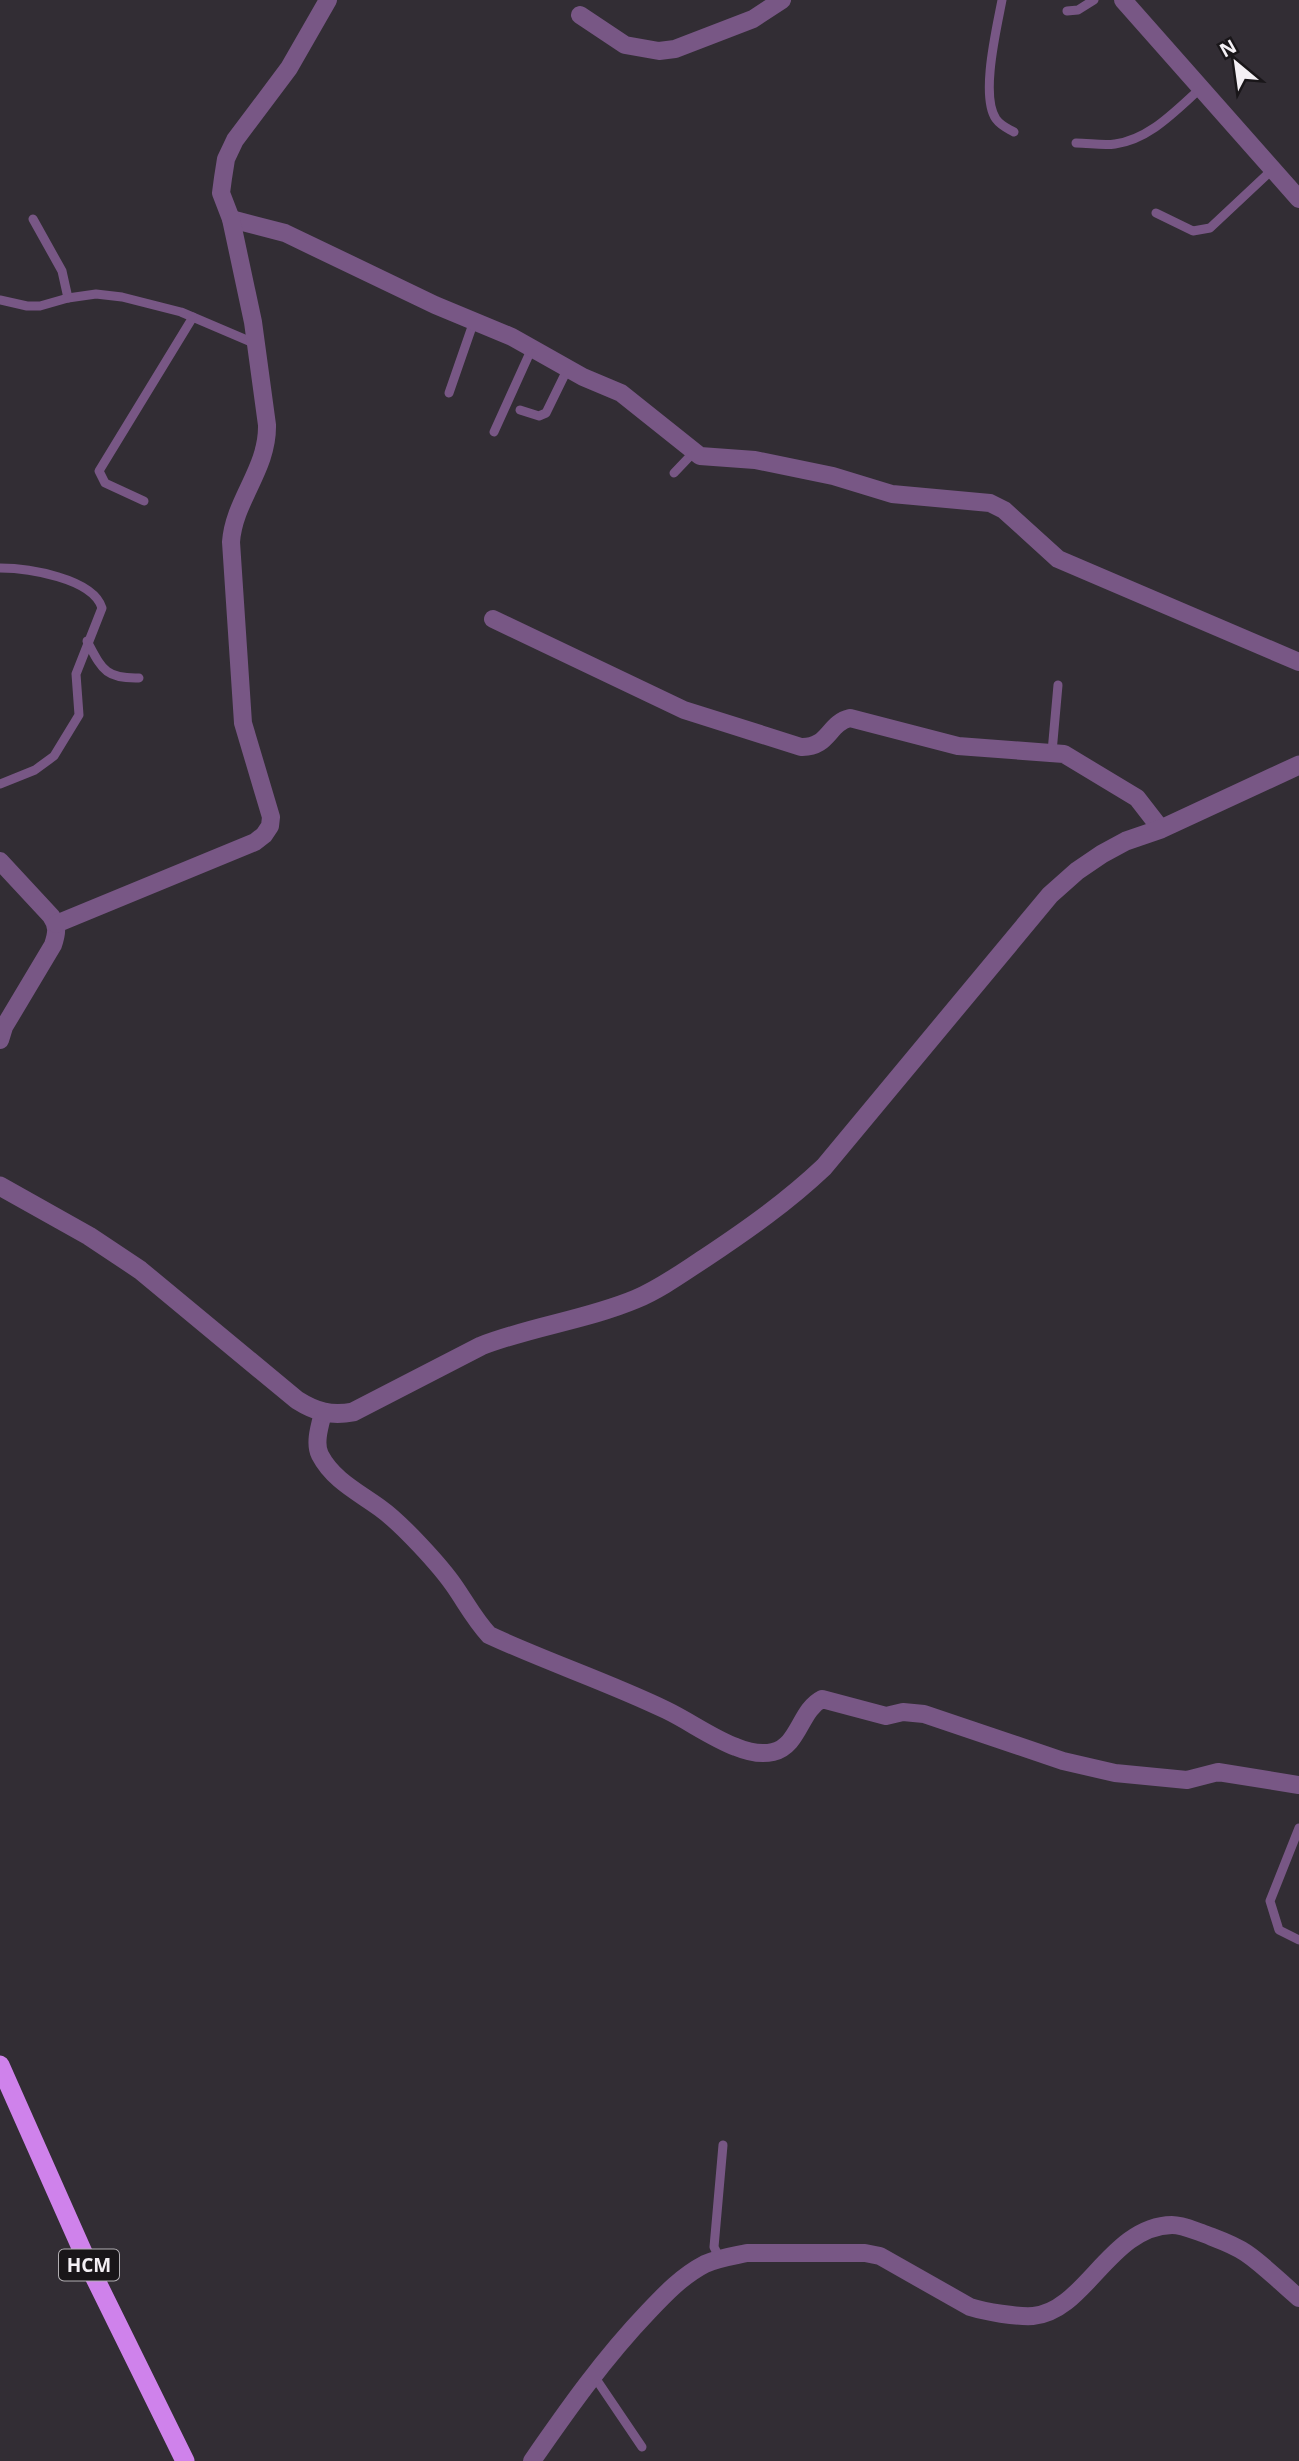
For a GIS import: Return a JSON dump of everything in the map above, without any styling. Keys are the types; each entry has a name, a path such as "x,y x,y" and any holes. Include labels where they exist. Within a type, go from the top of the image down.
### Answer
{"highway":[{"name":"HCM","path":"0,2065 90,2268 185,2461"}],"street":[{"path":"56,924 255,842 270,826 270,808 243,723 231,542 235,518 264,458 268,442 256,344 231,219 221,192 226,159 235,140 289,68 328,0"},
{"path":"580,15 625,45 659,51 675,49 753,19 782,0"},
{"path":"1123,0 1299,199"},
{"path":"231,219 285,233 621,393 694,452 708,457 755,460 833,476 885,492 990,503 1004,510 1058,559 1299,662"},
{"path":"493,620 684,710 801,747 816,746 840,722 850,718 958,746 1064,754 1137,798 1161,830"},
{"path":"0,1186 89,1236 140,1270 297,1400 323,1413 337,1415 354,1412 481,1346 636,1299 662,1286 753,1226 791,1198 824,1167 1050,895 1077,871 1126,841 1161,830 1299,765"},
{"path":"0,1040 4,1027 57,934 56,924 44,906 6,871"},
{"path":"323,1413 318,1436 320,1455 337,1478 382,1510 406,1532 454,1585 478,1623 489,1635 665,1709 734,1746 755,1753 775,1752 789,1741 807,1711 822,1699 886,1716 902,1712 924,1714 1063,1761 1115,1773 1187,1780 1217,1772 1299,1785"},
{"path":"532,2461 622,2339 672,2286 707,2263 747,2253 865,2253 893,2261 970,2307 1032,2316 1063,2304 1128,2241 1141,2233 1173,2225 1187,2227 1245,2253 1299,2298"}],"lane":[{"path":"1002,0 992,56 990,102 995,117 1003,127 1014,132"},
{"path":"1067,11 1078,10 1094,0"},
{"path":"1076,143 1112,144 1134,140 1152,131 1201,88"},
{"path":"1156,213 1193,231 1210,228 1273,169"},
{"path":"33,219 62,271 68,298"},
{"path":"0,300 40,306 96,293 122,297 193,317 256,344"},
{"path":"144,501 106,483 99,471 193,317"},
{"path":"449,393 474,321"},
{"path":"494,432 531,348"},
{"path":"520,410 539,416 546,413 568,368"},
{"path":"674,473 694,452"},
{"path":"0,568 47,572 73,582 98,600 102,608 76,674 79,715 54,756 34,770 0,784"},
{"path":"87,641 106,673 121,678 139,678"},
{"path":"1052,752 1058,685"},
{"path":"1299,1828 1270,1901 1279,1930 1299,1940"},
{"path":"720,2259 714,2247 723,2145"},
{"path":"594,2376 642,2447"}]}
